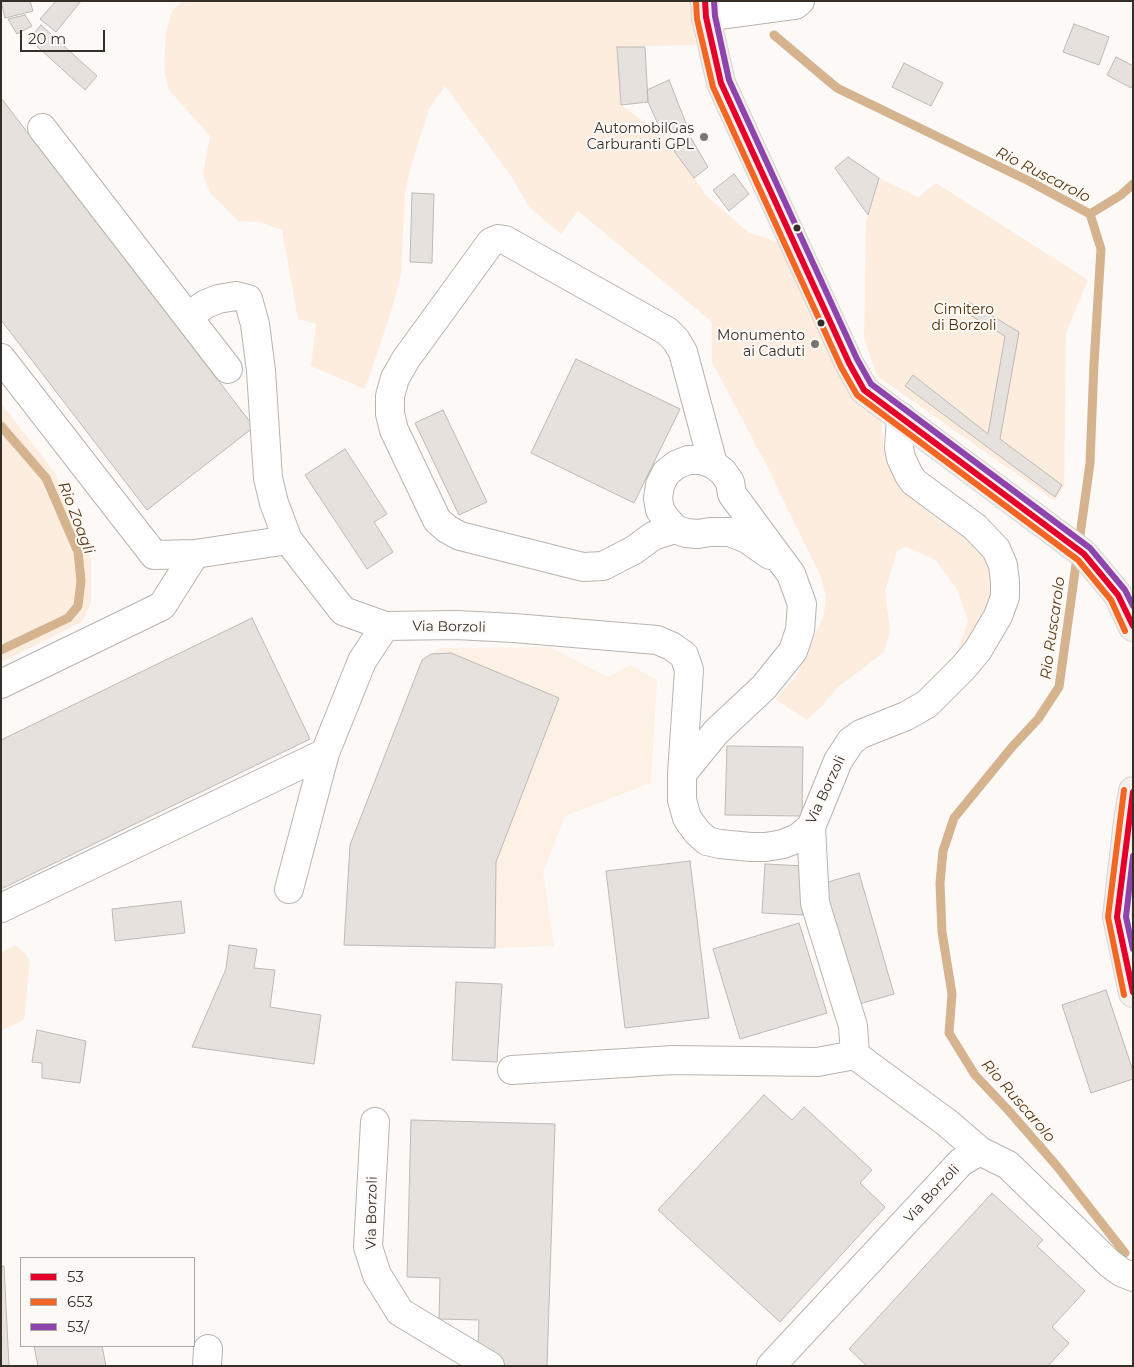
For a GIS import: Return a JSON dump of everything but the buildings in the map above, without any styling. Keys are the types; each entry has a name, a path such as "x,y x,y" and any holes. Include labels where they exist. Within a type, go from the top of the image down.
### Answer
{"main road":[{"path":"705,9 721,83 849,363 864,390 1084,554 1118,595 1133,627"},
{"path":"1132,986 1117,918 1126,830 1133,791"}],"street":[{"path":"705,9 796,5 800,1"},
{"path":"42,128 228,369"},
{"path":"675,528 653,536 634,550 603,566 583,567 460,536 447,529 437,520 394,430 390,414 390,396 395,378 406,359 490,242 498,239 505,240 667,331 676,340 683,352 713,464"},
{"name":"Via Borzoli","path":"188,316 206,304 218,299 236,296 248,299 255,324 261,372 268,478 274,503 288,540 343,611 385,626 514,628 657,640 671,646 684,655 689,670 682,800 687,818 696,832 707,840 726,845 766,847 783,844 798,838 811,827 838,761 851,741 862,734 906,716 927,704 978,650 998,616 1005,597 1006,582 1003,565 996,549 975,527 914,482 901,458 899,448 900,417"},
{"path":"1,358 154,555 195,554 288,540"},
{"path":"710,532 720,526 728,516 732,505 730,482 723,472 713,464 701,460 688,460 676,465 666,474 660,485 658,498 660,510 666,520 675,528 686,533 730,532 747,539 767,552 791,574"},
{"path":"682,774 716,732 764,687 793,651 800,630 802,604 791,574 732,494"},
{"path":"1,684 162,606 195,554"},
{"path":"288,889 325,754 362,661 385,626"},
{"path":"1,908 325,754"},
{"path":"811,827 815,903 853,1026 855,1055"},
{"path":"512,1070 673,1060 817,1062 855,1055 946,1122 980,1151 1008,1165 1109,1262 1121,1272 1133,1278"},
{"name":"Via Borzoli","path":"375,1122 368,1247 377,1275 400,1312 490,1366"},
{"name":"Via Borzoli","path":"771,1366 961,1162 980,1151"}],"shaded area":[{"path":"550,647 608,677 630,665 657,680 651,783 565,816 543,872 554,946 495,948 344,945 350,845 422,660 439,648"}],"green space":[{"path":"182,1 690,1 696,45 617,47 621,105 663,135 706,195 749,233 781,243 881,419 885,454 894,472 975,537 992,562 995,587 982,623 954,662 968,621 958,591 936,560 906,547 897,551 885,591 890,631 884,652 836,689 807,720 775,699 796,676 824,615 826,596 821,577 765,462 712,362 712,322 578,211 561,234 530,208 511,176 445,86 429,109 410,169 405,193 401,275 390,315 365,389 311,366 316,324 298,319 282,230 260,222 239,221 210,193 203,174 210,136 169,90 164,70 166,31 172,11"},
{"name":"Cimitero di Borzoli","path":"879,178 918,197 936,183 1088,280 1066,333 1064,486 1055,501 877,376 864,338 866,223"},
{"path":"1,403 55,473 91,560 91,603 82,622 1,662"},
{"path":"17,945 30,960 24,1020 1,1031 1,952"}],"waterway":[{"name":"Rio Ruscarolo","path":"774,35 837,88 1029,181 1090,214 1101,249 1090,463 1059,687 1038,719 1012,747 954,818 943,851 940,883 942,932 952,994 949,1033 975,1075 1056,1165 1125,1253"},
{"path":"1090,214 1121,195 1133,184"},
{"name":"Rio Zoagli","path":"1,426 46,478 78,552 81,581 78,606 68,618 1,650"}],"transit line":[{"name":"53","path":"705,1 706,17 721,83 849,363 864,390 1084,554 1118,595 1133,626"},
{"name":"53/","path":"714,1 715,16 729,80 857,359 871,384 1090,548 1125,590 1133,606"},
{"name":"653","path":"696,2 697,19 713,87 841,367 857,395 1078,560 1111,600 1125,631"},
{"name":"653","path":"1124,790 1108,917 1124,995"},
{"name":"53","path":"1133,792 1117,917 1133,992"},
{"name":"53/","path":"1133,856 1126,917 1133,949"}],"place":[{"name":"AutomobilGas Carburanti GPL","path":"704,137"},
{"name":"Monumento ai Caduti","path":"815,344"}]}
